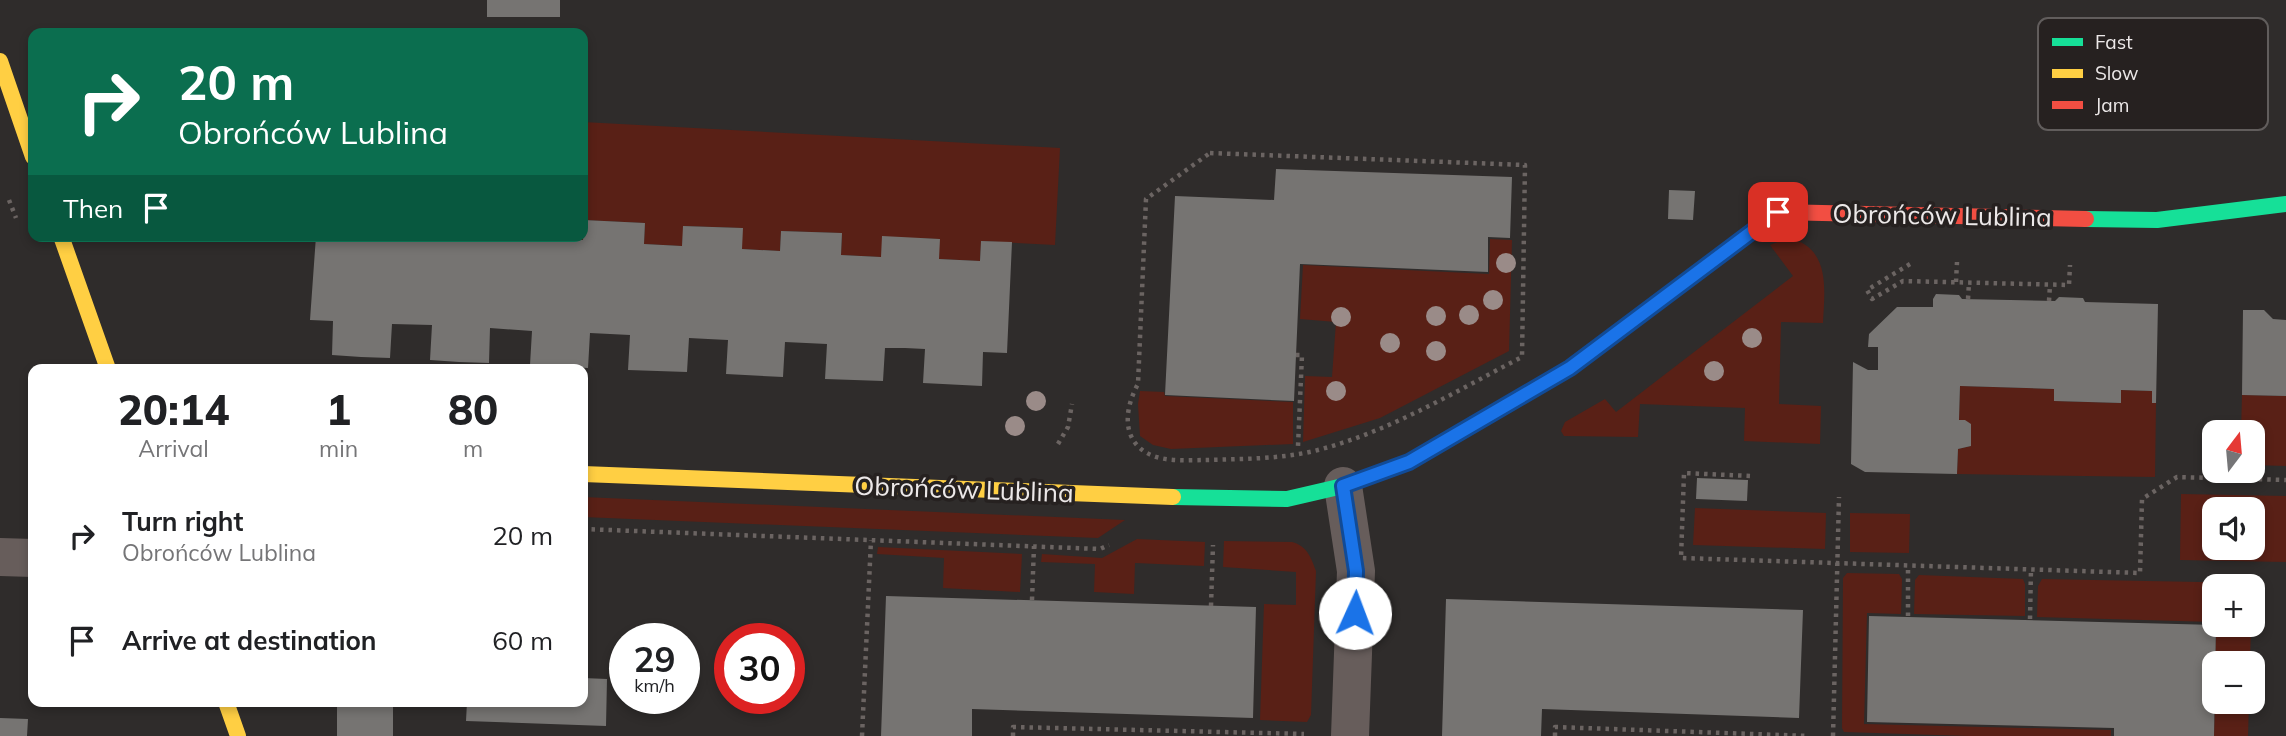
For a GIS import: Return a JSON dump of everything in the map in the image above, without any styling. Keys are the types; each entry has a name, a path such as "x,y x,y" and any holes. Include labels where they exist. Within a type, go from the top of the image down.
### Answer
{"street":[{"path":"0,61 28,142"},
{"name":"Obrońców Lublina","path":"588,474 1251,500 1287,499 1343,486 1409,462 1570,368 1778,212 2157,220 2286,204"},
{"path":"63,242 106,364"},
{"path":"1343,486 1356,571 1350,736"},
{"path":"0,557 28,558"},
{"path":"228,707 238,736"}],"path":[{"path":"1210,153 1525,165 1522,357 1387,426 1348,441 1298,454 1212,460 1167,459 1151,456 1138,447 1130,436 1129,401 1138,384 1146,199 1210,153"},
{"path":"1913,262 1867,290 1871,299 1903,281 2069,285"},
{"path":"1968,299 1969,283"},
{"path":"2049,302 2050,285"},
{"path":"1296,355 1302,355 1298,454"},
{"path":"1750,476 1684,473 1681,558 2140,573 2142,499 2177,477 2286,480"},
{"path":"1833,736 1839,497"},
{"path":"1211,606 1213,534"},
{"path":"862,736 871,540"},
{"path":"1032,600 1034,546"},
{"path":"1908,566 1908,616"},
{"path":"2030,619 2031,569"},
{"path":"1013,736 1013,727 1313,733"},
{"path":"1555,736 1555,727 1809,736"}],"shaded area":[{"path":"588,122 1060,148 1055,245 981,241 980,261 939,259 939,239 911,238 881,257 841,255 842,233 781,231 780,251 742,249 742,228 684,226 682,246 644,244 645,223 588,220"},
{"path":"1788,238 1804,244 1818,259 1824,280 1823,323 1781,322 1779,404 1821,406 1820,444 1744,441 1745,408 1640,404 1638,437 1564,436 1561,431 1565,422 1605,399 1616,412 1793,276 1770,245"},
{"path":"1490,239 1512,240 1509,351 1380,418 1303,442 1305,376 1332,377 1336,322 1300,319 1303,265 1489,274"},
{"path":"1960,386 2054,389 2054,401 2120,403 2121,390 2152,391 2152,402 2156,403 2155,477 1957,474 1958,449 1971,446 1959,420"},
{"path":"1140,391 1164,392 1165,396 1293,402 1293,444 1171,449 1153,445 1140,436"},
{"path":"2242,395 2286,396 2286,466 2265,465 2265,420 2241,420"},
{"path":"2181,494 2286,496 2286,562 2180,560"},
{"path":"588,497 1125,520 1098,538 588,517"},
{"path":"1695,508 1826,513 1825,549 1693,545"},
{"path":"1850,513 1910,514 1909,553 1850,552"},
{"path":"1137,539 1205,542 1204,566 1135,563 1134,594 1094,592 1095,564 1041,562 1042,554 1102,558"},
{"path":"1224,541 1292,542 1305,549 1312,561 1316,571 1311,715 1307,722 1260,720 1264,604 1296,605 1296,572 1223,567"},
{"path":"878,547 1022,554 1020,592 943,588 944,558 877,554"},
{"path":"1847,573 1899,574 1902,579 1901,614 1867,613 1864,724 2111,730 2111,736 1968,736 1844,732 1843,578"},
{"path":"1919,575 2023,579 2025,616 1914,614 1915,580"},
{"path":"2042,579 2202,582 2202,622 2037,617 2038,586"},
{"path":"2216,637 2251,637 2250,651 2215,651"},
{"path":"2215,714 2249,714 2248,736 2214,736"}],"building":[{"path":"487,0 560,0 560,17 487,17"},
{"path":"1276,169 1512,177 1510,238 1488,237 1488,272 1300,264 1294,401 1165,395 1175,196 1274,200"},
{"path":"1669,190 1695,191 1693,220 1668,219"},
{"path":"588,220 645,223 644,244 682,246 683,226 743,228 742,249 780,251 781,231 842,233 841,255 881,257 882,236 940,239 939,259 980,261 981,241 1012,242 1007,353 983,352 982,386 923,383 925,349 905,348 885,348 883,381 825,379 827,344 785,342 783,377 726,374 728,340 689,338 687,372 628,370 630,335 590,333 588,368 588,364 530,364 532,331 490,328 489,363 430,360 432,325 392,324 390,358 332,355 333,321 310,320 316,242 588,242"},
{"path":"1936,294 1959,295 1962,299 2055,301 2059,297 2083,298 2085,302 2158,304 2156,403 2152,403 2152,391 2121,390 2121,403 2054,401 2054,389 1960,386 1959,420 1971,424 1971,446 1958,449 1957,474 1865,472 1851,464 1853,362 1868,370 1878,370 1878,347 1868,347 1869,334 1897,307 1933,307"},
{"path":"2243,310 2264,310 2273,319 2286,320 2286,396 2242,395"},
{"path":"1697,478 1748,480 1747,501 1696,499"},
{"path":"886,596 1256,607 1253,718 972,709 972,736 881,736"},
{"path":"1446,599 1803,610 1799,718 1542,709 1541,736 1442,736"},
{"path":"1869,616 2202,625 2202,637 2216,637 2216,651 2202,651 2202,714 2214,714 2214,736 2114,736 2114,728 1867,722"},
{"path":"588,678 607,679 606,726 466,721 467,707 588,707"},
{"path":"337,707 393,707 393,736 337,736"},
{"path":"0,718 28,719 27,736 0,736"}],"traffic: fast":[{"path":"2086,219 2157,220 2286,204"},
{"path":"1173,497 1287,499 1343,486 1409,462 1570,368 1698,272"}],"traffic: slow":[{"path":"0,61 28,142"},
{"path":"63,242 106,364"},
{"path":"588,474 1173,497"},
{"path":"228,707 238,736"}],"traffic: jam":[{"path":"1698,272 1778,212 2086,219"}],"route":[{"path":"1355,613 1356,571 1343,486 1409,462 1570,368 1778,212"}]}
